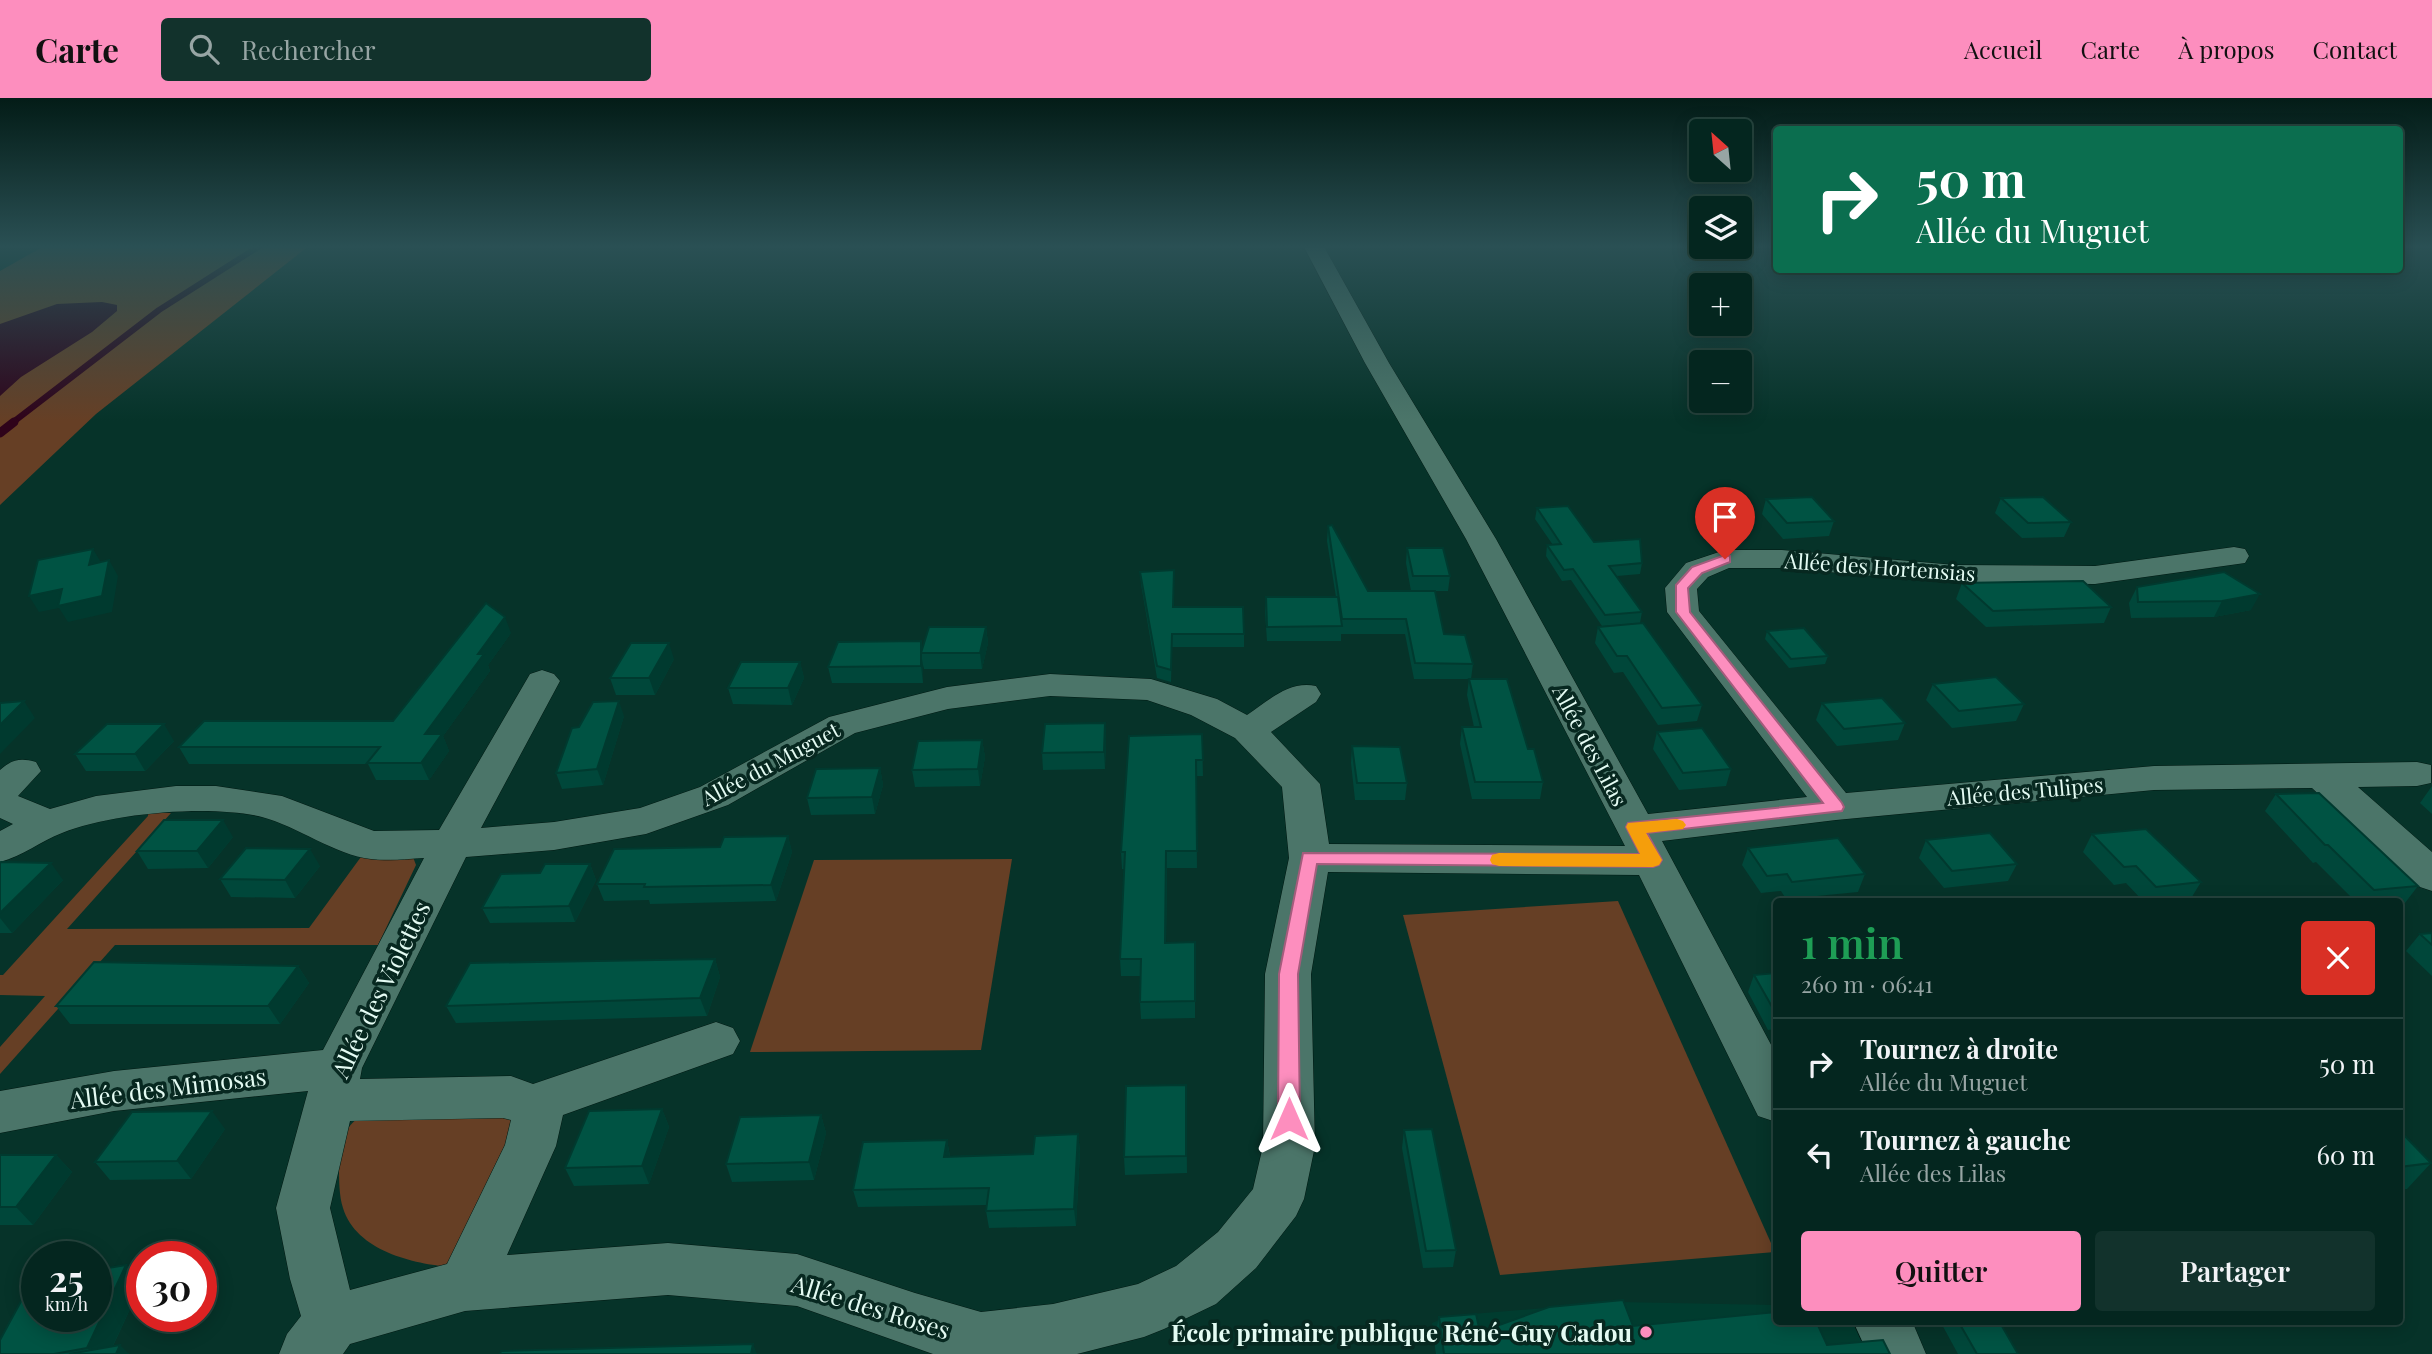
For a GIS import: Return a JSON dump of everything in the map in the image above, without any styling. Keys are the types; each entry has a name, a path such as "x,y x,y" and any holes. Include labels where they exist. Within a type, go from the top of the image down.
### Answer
{"street":[{"name":"Allée des Lilas","path":"1345,304 1481,539 1644,844 1773,1095"},
{"name":"Allée des Hortensias","path":"1836,807 1683,612 1681,588 1697,570 1725,559 1782,559 1955,574 2095,575 2234,556"},
{"name":"Allée des Violettes","path":"320,1338 318,1279 303,1208 333,1085 452,844 542,681"},
{"name":"Allée du Muguet","path":"452,844 554,836 646,821 714,796 842,724 947,698 1050,685 1151,690 1204,706 1248,730 1301,784 1310,858"},
{"path":"1248,730 1303,694"},
{"name":"Allée des Tulipes","path":"1644,844 1654,828 1836,807 2154,778 2417,774"},
{"path":"2321,775 2432,876"},
{"path":"0,848 48,823 96,809 141,802 216,799 268,805 370,845 452,844"},
{"path":"0,803 48,823"},
{"path":"1310,858 1644,844"},
{"name":"Allée des Roses","path":"320,1338 465,1285 668,1269 797,1280 915,1321 981,1340 1052,1332 1144,1310 1196,1285 1237,1250 1277,1199 1290,1146 1288,974 1310,858"},
{"path":"465,1285 530,1146 538,1115 533,1105 716,1041"},
{"name":"Allée des Mimosas","path":"0,1112 114,1091 333,1085 393,1098 511,1097 521,1103 533,1105"},
{"path":"1884,1325 1897,1354"}],"shaded area":[{"path":"0,304 236,304 96,414 0,505"},
{"path":"57,304 110,304 117,305 117,311 92,332 21,377 0,396 0,324"},
{"path":"148,813 171,813 67,929 309,928 366,850 413,857 416,865 378,945 115,945 0,1074 0,1047 45,996 0,995 0,975 3,975"},
{"path":"1012,859 981,1050 750,1052 814,860"},
{"path":"1618,901 1773,1252 1500,1275 1403,915"},
{"path":"502,1109 519,1123 451,1267 420,1263 388,1252 373,1245 350,1223 341,1198 339,1157 347,1130 362,1115"},
{"name":"École primaire publique Réné-Guy Cadou","path":"1618,1302 1773,1305 1773,1325 1856,1325 1870,1354 1436,1354 1432,1323 1448,1316"}],"building":[{"path":"1812,497 1834,521 1787,523 1766,499"},
{"path":"2043,497 2071,522 2028,523 2001,498"},
{"path":"1568,506 1594,542 1640,539 1642,563 1609,566 1642,612 1605,615 1573,569 1564,570 1547,545 1561,544 1537,508"},
{"path":"1332,525 1368,591 1435,591 1444,634 1465,635 1473,664 1415,663 1406,619 1342,619 1328,526"},
{"path":"1407,548 1443,548 1450,576 1413,576"},
{"path":"93,549 89,565 109,560 102,596 58,606 62,589 29,596 38,560"},
{"path":"1174,570 1173,607 1243,607 1244,634 1172,634 1171,670 1157,666 1140,572"},
{"path":"2224,572 2260,594 2222,601 2138,602 2137,587"},
{"path":"2083,581 2111,607 1993,611 1962,583"},
{"path":"1266,597 1338,597 1342,626 1267,627"},
{"path":"486,603 505,617 478,654 484,654 425,734 442,734 421,763 367,763 380,747 179,747 204,721 393,721"},
{"path":"1643,623 1702,705 1662,708 1627,656 1617,656 1598,627"},
{"path":"929,627 986,627 980,653 921,653"},
{"path":"1804,628 1828,656 1791,659 1767,631"},
{"path":"921,641 921,666 828,667 838,642"},
{"path":"631,643 669,643 649,678 610,678"},
{"path":"741,662 800,662 788,688 728,688"},
{"path":"1996,677 2024,704 1959,711 1933,684"},
{"path":"1469,679 1507,679 1528,749 1534,749 1543,782 1475,782 1462,727 1481,727"},
{"path":"1882,698 1905,723 1844,729 1822,703"},
{"path":"24,701 0,725 0,703"},
{"path":"619,701 597,769 556,773 572,728 579,727 593,702"},
{"path":"1105,723 1104,752 1042,753 1045,724"},
{"path":"107,724 164,724 135,754 75,754"},
{"path":"1702,728 1731,769 1683,773 1657,732"},
{"path":"1202,734 1203,760 1196,760 1197,851 1166,851 1165,943 1195,942 1195,1001 1140,1002 1141,959 1120,959 1125,852 1121,852 1129,736"},
{"path":"982,740 978,769 912,770 918,741"},
{"path":"1352,746 1400,747 1407,783 1357,783"},
{"path":"880,768 872,797 807,798 816,769"},
{"path":"2319,793 2418,886 2374,890 2325,845 2276,794"},
{"path":"164,820 223,820 197,851 137,851"},
{"path":"2146,829 2201,882 2156,887 2136,866 2124,867 2092,834"},
{"path":"1990,833 2017,864 1952,871 1926,840"},
{"path":"788,836 771,885 644,887 645,884 597,884 614,849 720,847 724,837"},
{"path":"1838,838 1865,874 1792,882 1787,874 1767,876 1748,848"},
{"path":"246,848 310,849 285,880 220,879"},
{"path":"0,863 51,863 0,913"},
{"path":"545,864 590,864 569,906 482,908 501,874 540,873"},
{"path":"2432,933 2432,945 2420,934"},
{"path":"715,959 700,998 446,1006 470,963"},
{"path":"94,962 298,966 268,1006 56,1006"},
{"path":"1773,973 1773,1008 1754,975"},
{"path":"1186,1085 1186,1156 1124,1157 1126,1086"},
{"path":"662,1109 642,1166 565,1168 589,1111"},
{"path":"212,1111 177,1161 95,1162 132,1112"},
{"path":"821,1115 809,1162 726,1164 740,1117"},
{"path":"1432,1129 1456,1250 1426,1251 1404,1130"},
{"path":"1078,1134 1074,1209 986,1211 989,1188 853,1190 863,1142 947,1140 944,1157 1033,1154 1035,1136"},
{"path":"2403,1134 2431,1163 2403,1166"},
{"path":"0,1155 56,1155 16,1207 0,1207"},
{"path":"126,1265 112,1295 112,1267"},
{"name":"École primaire publique Réné-Guy Cadou","path":"1623,1300 1633,1326 1773,1312 1773,1325 1818,1325 1827,1345 1883,1340 1890,1354 1444,1354 1439,1317 1476,1314 1480,1332 1549,1307"},
{"path":"21,1301 21,1332 95,1332 87,1348 54,1354 0,1354 0,1340"},
{"path":"1960,1325 2001,1325 2018,1354 1977,1354"},
{"path":"753,1344 751,1354 500,1354 501,1351"},
{"path":"120,1345 116,1354 69,1354"}],"waterway":[{"path":"12,423 169,304"},
{"path":"0,433 14,422"}],"slow traffic":[{"path":"1499,860 1653,860 1634,827 1677,825"}],"place":[{"name":"École primaire publique Réné-Guy Cadou","path":"1646,1332"}],"route":[{"path":"1289,1119 1288,974 1310,858 1653,860 1634,827 1654,828 1836,807 1683,612 1681,588 1697,570 1725,559"}]}
